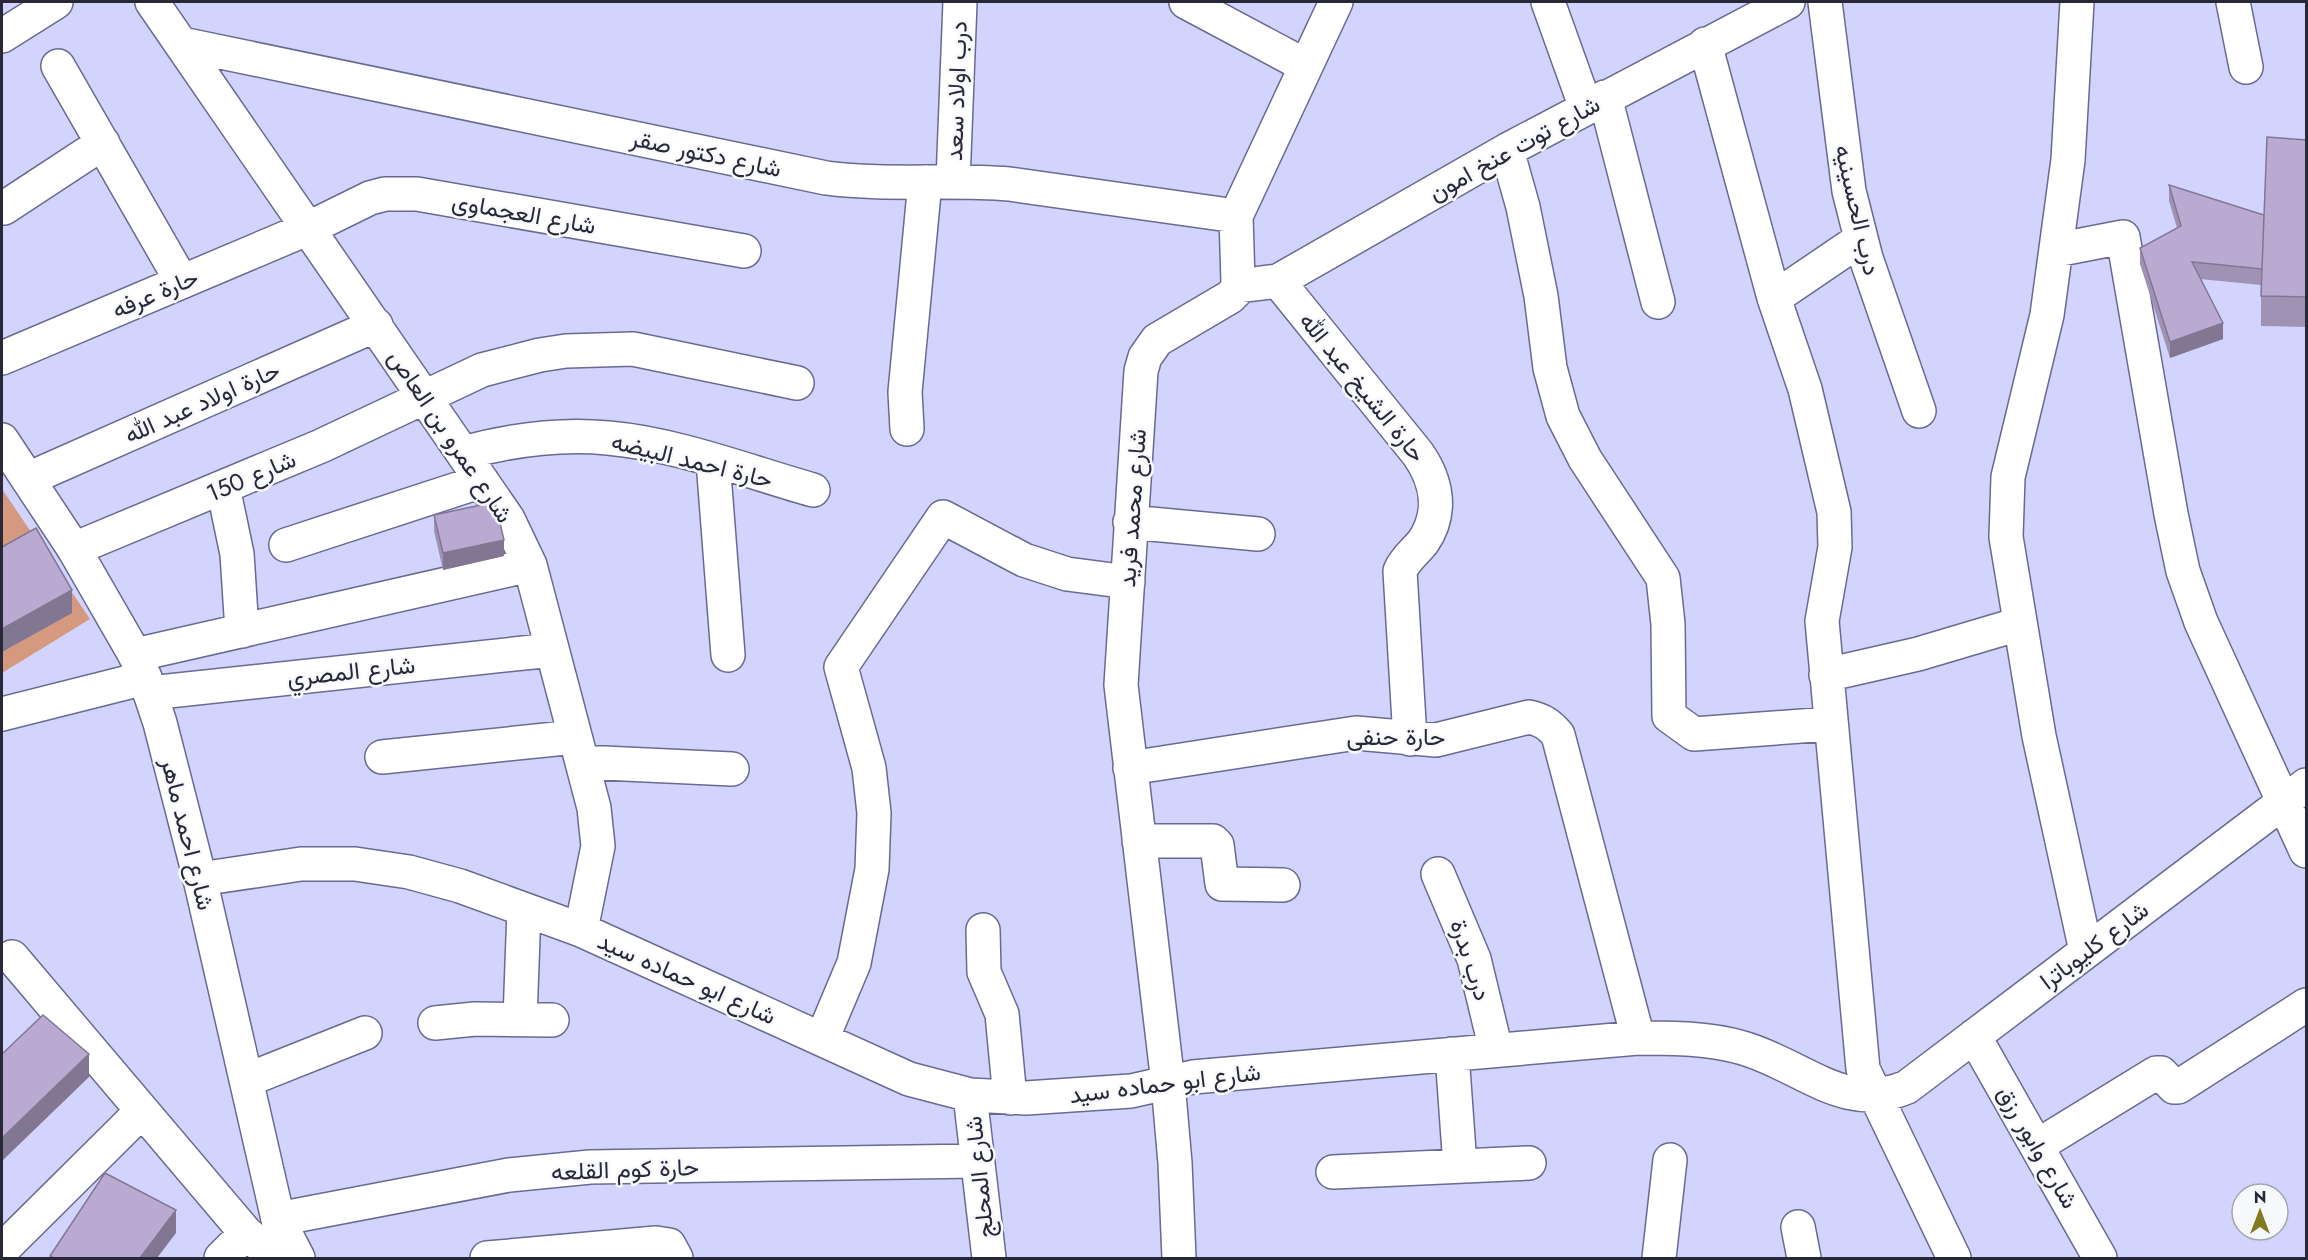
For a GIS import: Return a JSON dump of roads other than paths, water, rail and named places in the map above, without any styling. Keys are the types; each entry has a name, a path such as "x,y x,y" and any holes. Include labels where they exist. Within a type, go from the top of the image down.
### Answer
{"street":[{"path":"2,36 56,2"},
{"name":"درب اولاد سعد","path":"907,429 905,392 939,182 960,2"},
{"path":"1186,2 1306,66"},
{"path":"1238,286 1236,216 1336,2"},
{"path":"1548,2 1596,103 1658,302"},
{"name":"شارع توت عنخ امون","path":"1238,286 1278,281 1507,150 1788,2"},
{"name":"درب الحسينيه","path":"1825,2 1849,191 1861,239 1918,411"},
{"path":"2076,2 2068,160 2047,315 2008,477 2006,537 2019,624 2044,759 2086,951"},
{"path":"2233,2 2246,68"},
{"name":"شارع عمرو بن العاص","path":"156,3 508,519 530,565 598,833 581,930"},
{"name":"شارع دكتور صقر","path":"182,44 826,178 864,183 1009,184 1236,216"},
{"path":"1705,44 1774,298 1805,389 1834,512 1835,547 1822,621 1829,724 1863,1069 1954,1258"},
{"path":"58,66 182,282"},
{"path":"4,208 103,143"},
{"path":"1507,150 1523,207 1541,296 1550,368 1563,416 1585,459 1663,578 1668,624 1669,716 1694,734 1829,724"},
{"name":"شارع العجماوى","path":"309,228 370,198 401,193 744,251"},
{"name":"حارة عرفه","path":"2,358 309,228"},
{"path":"2056,250 2123,237 2183,571 2200,622 2295,792 2307,851"},
{"path":"1774,298 1861,239"},
{"name":"حارة الشيخ عبد الله","path":"1278,281 1418,454 1434,482 1436,506 1431,528 1423,542 1404,561 1400,571 1410,739"},
{"name":"شارع محمد فريد","path":"1179,1258 1175,1162 1168,1083 1121,685 1130,522 1141,371 1145,357 1157,340 1230,297 1238,286"},
{"name":"حارة اولاد عبد الله","path":"28,479 376,325"},
{"name":"شارع 150","path":"74,549 321,446 482,370 566,351 600,348 660,353 797,383"},
{"name":"حارة احمد البيضه","path":"463,453 499,443 572,436 609,438 646,444 713,461 813,490"},
{"name":"شارع احمد ماهر","path":"2,440 74,549 143,675 200,879 278,1219 298,1258"},
{"path":"713,461 728,655"},
{"path":"286,544 482,481"},
{"path":"223,488 237,554 242,631"},
{"path":"822,1039 854,963 872,869 873,802 868,768 841,667 847,658 943,517 1024,560 1067,574 1128,582"},
{"path":"1130,522 1258,534"},
{"path":"2,714 143,675 242,631 530,565"},
{"path":"1826,675 1918,654 2019,624"},
{"name":"شارع المصري","path":"143,675 552,650"},
{"name":"حارة حنفى","path":"1130,768 1356,733 1375,732 1410,739 1448,738 1528,717 1550,725 1558,735 1638,1038"},
{"path":"382,757 578,749 732,769"},
{"name":"شارع كليوباترا","path":"1876,1096 1907,1087 2295,792"},
{"path":"1139,841 1213,841 1217,845 1219,879 1222,884 1283,885"},
{"name":"شارع ابو حماده سيد","path":"200,879 301,864 356,864 409,872 460,886 581,930 909,1079 970,1095 1010,1098 1144,1090 1193,1077 1638,1038 1694,1039 1743,1048 1789,1065 1846,1093 1876,1096"},
{"name":"درب بدرة","path":"1438,874 1474,959 1496,1050"},
{"path":"435,1023 536,1020 524,910"},
{"path":"983,930 984,972 1002,1014 1010,1098"},
{"path":"12,957 246,1233 276,1258"},
{"path":"2037,1146 2156,1073 2162,1073 2175,1087 2178,1087 2307,1005"},
{"path":"33,1031 56,1008"},
{"path":"247,1080 365,1034"},
{"name":"شارع وابور رزق","path":"1974,1036 2100,1258"},
{"path":"1452,1054 1460,1166"},
{"name":"شارع المحلج","path":"970,1095 988,1258"},
{"path":"2,1250 142,1111"},
{"path":"1659,1258 1670,1160"},
{"name":"حارة كوم القلعه","path":"278,1219 498,1177 590,1167 976,1161"},
{"path":"1332,1172 1529,1162"},
{"path":"221,1258 246,1233"},
{"path":"487,1258 656,1243 669,1245 676,1258"}]}
